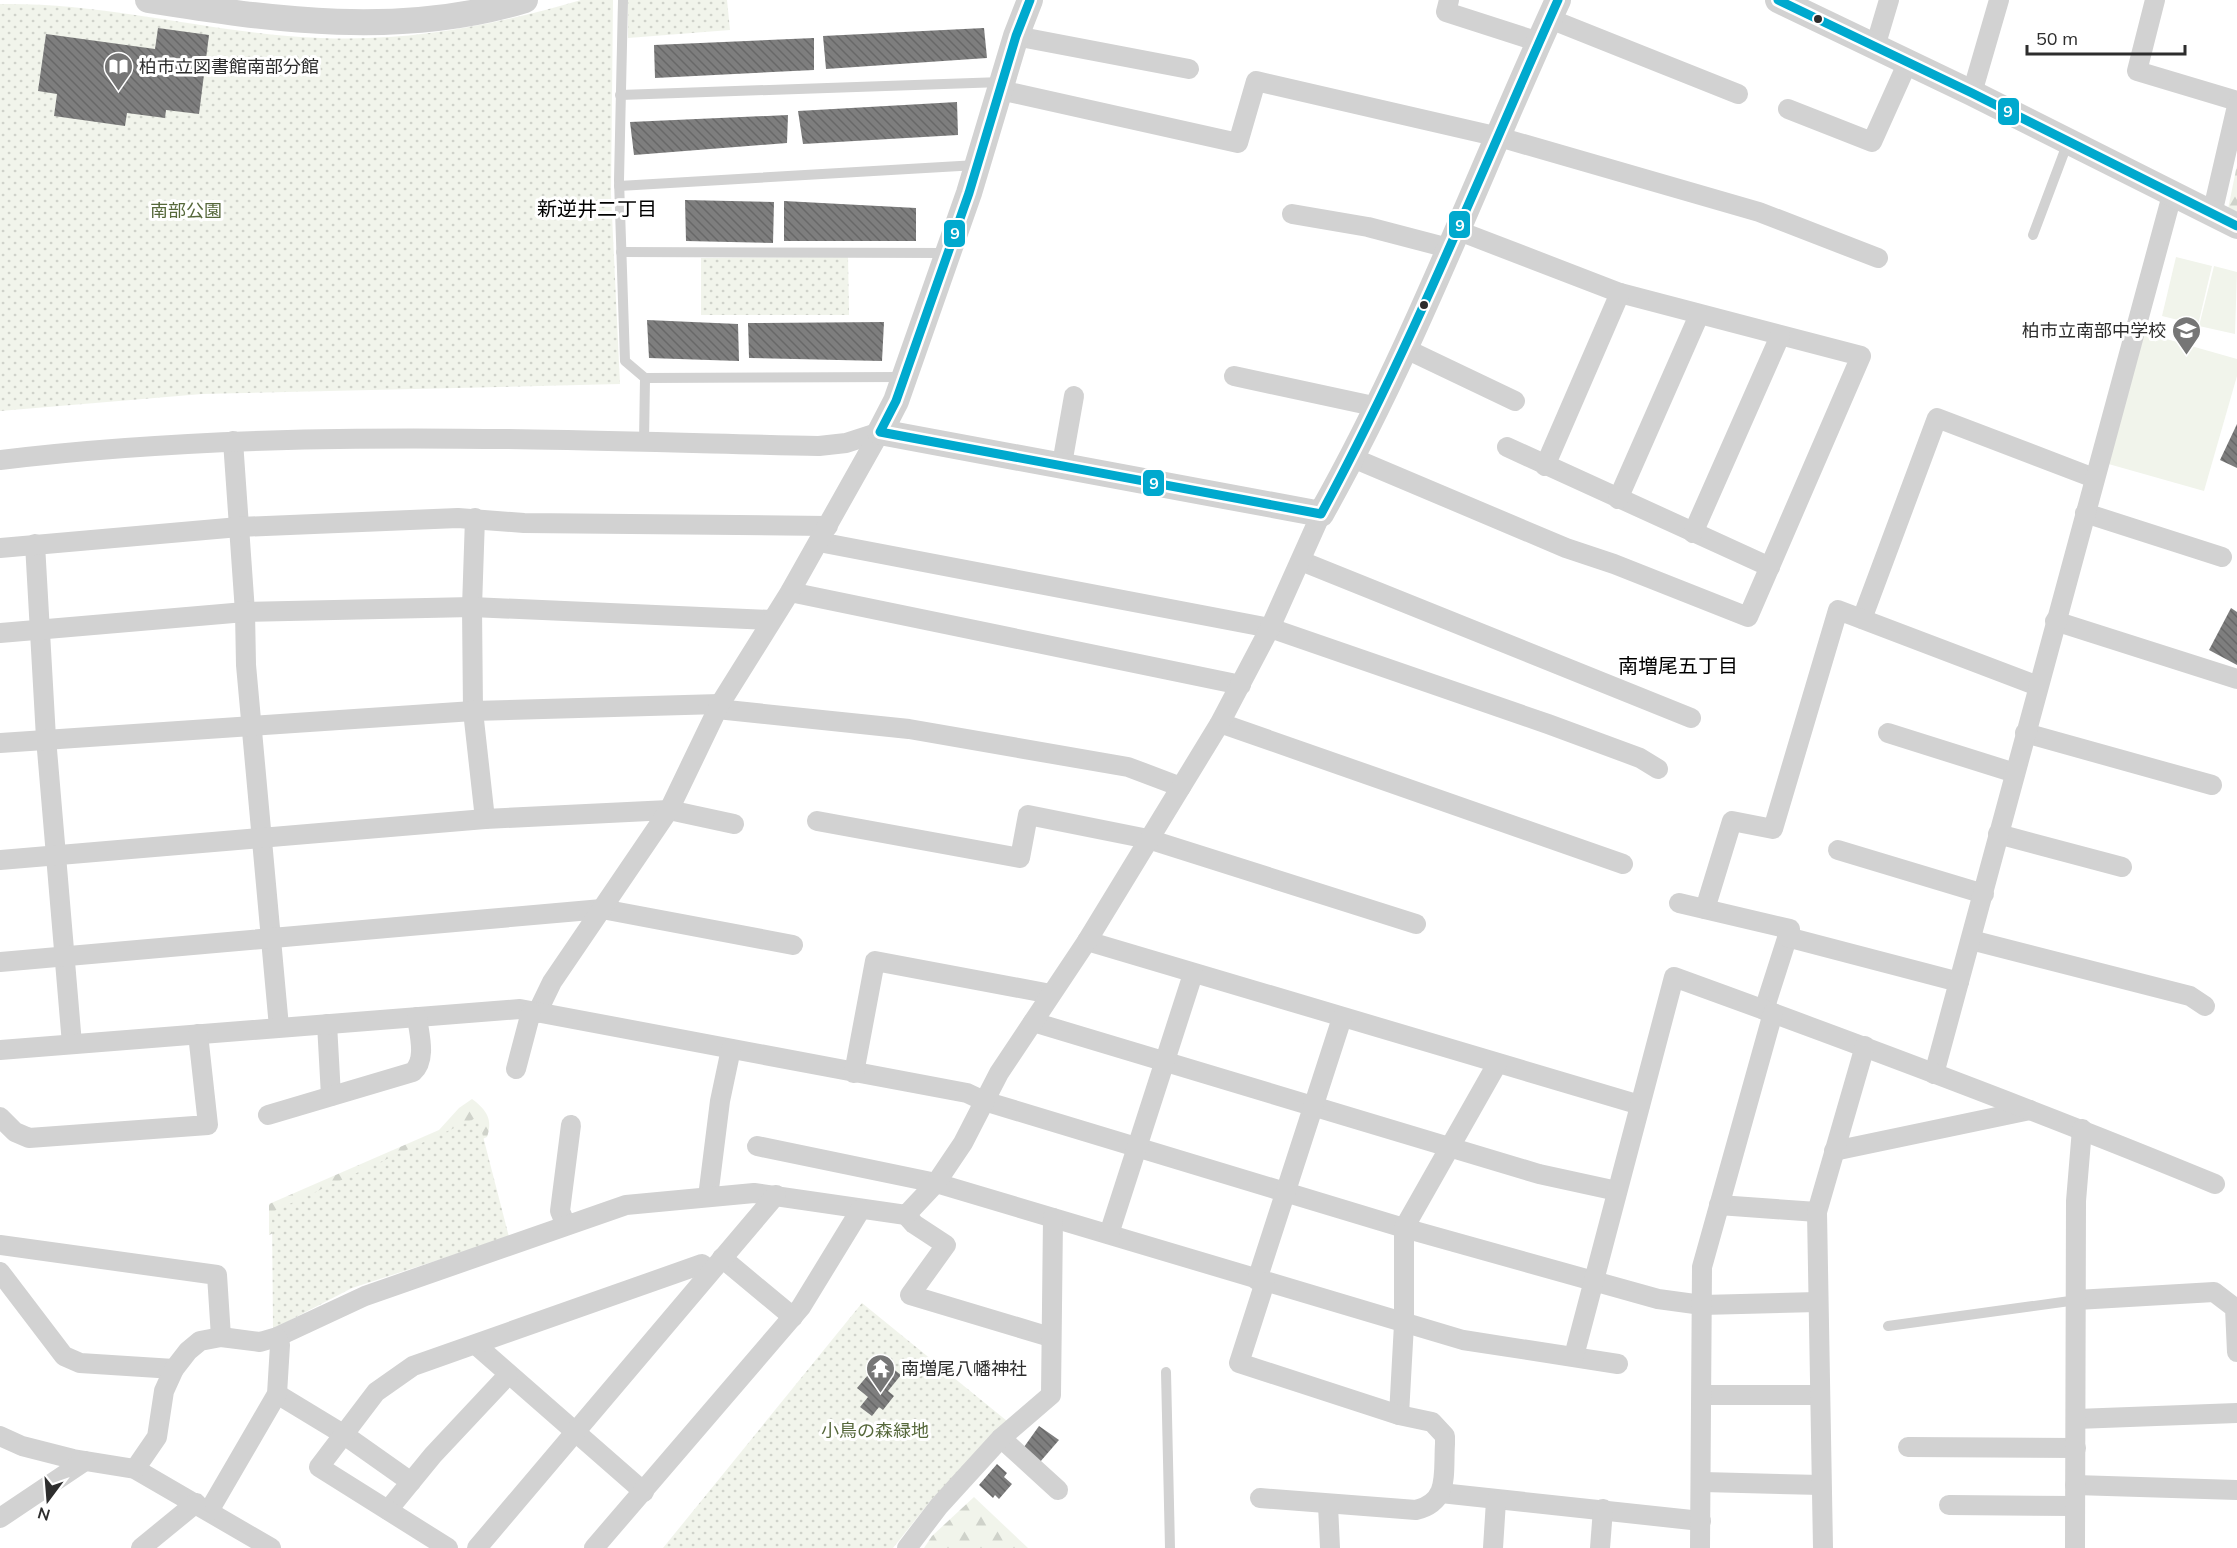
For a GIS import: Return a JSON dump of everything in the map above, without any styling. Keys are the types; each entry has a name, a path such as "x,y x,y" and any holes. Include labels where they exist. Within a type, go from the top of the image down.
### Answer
{"street":[{"path":"148,0 221,12 360,23 412,22 446,18 525,0"},
{"path":"516,1069 534,1013 552,982 669,810 719,706 790,592 880,432 904,377 977,165 1016,36 1030,0"},
{"path":"1449,0 1446,12 1549,20 1738,94"},
{"path":"1778,0 1907,64 1972,93 2237,226"},
{"path":"1875,47 1889,0"},
{"path":"1972,93 1999,0"},
{"path":"2155,0 2137,71 2237,101"},
{"path":"906,1215 936,1183 963,1143 984,1101 1087,941 1241,685 1270,628 1321,514 1353,458 1406,349 1549,20"},
{"path":"1016,36 1189,69"},
{"path":"1788,109 1872,142 1907,64"},
{"path":"1001,86 1238,143 1256,81 1499,136 1758,212 1878,258"},
{"path":"2212,214 2237,106"},
{"path":"1934,1074 2172,195"},
{"path":"1292,214 1368,228 1455,240 1620,293 1861,356 1748,617 1614,564 1566,548 1353,458"},
{"path":"1545,466 1620,293"},
{"path":"1618,499 1699,315"},
{"path":"1693,533 1780,336"},
{"path":"1406,349 1515,401"},
{"path":"1234,376 1378,407"},
{"path":"1062,464 1074,396"},
{"path":"1862,619 1937,418 2094,478"},
{"path":"0,460 233,441 503,439 819,447 846,443 880,432 1062,464 1321,514"},
{"path":"233,441 245,612 246,665 279,1027"},
{"path":"1508,447 1545,466 1770,567"},
{"path":"2085,513 2222,557"},
{"path":"475,518 472,607 473,711 484,819"},
{"path":"0,548 239,527 475,518 524,523 823,534 1270,628 1546,727 1640,758 1658,769"},
{"path":"35,544 39,590 38,629 46,738 72,1044"},
{"path":"1300,561 1691,718"},
{"path":"790,592 1241,685"},
{"path":"0,633 245,612 472,607 772,620"},
{"path":"1705,909 1732,821 1773,829 1838,610 2038,686"},
{"path":"2055,621 2237,679"},
{"path":"0,743 46,738 473,711 719,706 909,729 1128,766 1181,787"},
{"path":"1220,723 1623,864"},
{"path":"1888,733 2014,772"},
{"path":"2025,733 2212,785"},
{"path":"0,860 484,819 669,810 734,824"},
{"path":"817,821 1020,858 1028,815 1148,839 1416,924"},
{"path":"1998,834 2122,867"},
{"path":"1838,850 1984,894"},
{"path":"1679,903 1790,928 1702,1267 1703,1482 1700,1548"},
{"path":"0,962 602,909 793,945"},
{"path":"1787,937 1959,982"},
{"path":"1971,940 2190,996 2205,1006"},
{"path":"1087,941 1497,1064 1640,1104"},
{"path":"854,1073 875,961 1051,994"},
{"path":"1109,1234 1193,974"},
{"path":"1574,1356 1674,977 1865,1046 2082,1129 2215,1184"},
{"path":"0,1050 520,1009 968,1093 984,1101 1404,1228 1658,1299 1702,1305 1817,1302"},
{"path":"268,1115 413,1072 418,1068 421,1055 417,1017"},
{"path":"1260,1498 1416,1510 1429,1507 1437,1502 1442,1493 1445,1436 1432,1422 1399,1415 1239,1363 1286,1192 1342,1018"},
{"path":"1033,1022 1539,1174 1617,1191"},
{"path":"327,1024 331,1096"},
{"path":"0,1118 15,1132 29,1138 208,1125 198,1034"},
{"path":"1823,1548 1816,1212 1865,1046"},
{"path":"708,1197 720,1101 732,1049"},
{"path":"1399,1415 1404,1324 1404,1228 1497,1064"},
{"path":"1834,1151 2030,1110"},
{"path":"566,1225 560,1211 571,1125"},
{"path":"2075,1548 2076,1201 2082,1129"},
{"path":"757,1146 936,1183 1463,1340 1618,1364"},
{"path":"477,1548 776,1194"},
{"path":"135,1469 157,1437 164,1391 174,1369 188,1351 200,1341 221,1337 260,1342 277,1337 365,1296 626,1205 708,1197 776,1194 906,1215 914,1224 946,1245 910,1295 1050,1337"},
{"path":"1719,1205 1816,1212"},
{"path":"594,1548 793,1317 861,1209"},
{"path":"907,1548 939,1506 1000,1438 1051,1395 1053,1218"},
{"path":"0,1245 217,1275 221,1337"},
{"path":"448,1548 319,1467 376,1392 413,1366 702,1263 716,1265 793,1317"},
{"path":"0,1272 64,1356 80,1363 174,1369"},
{"path":"2077,1300 2214,1292 2235,1308 2237,1353"},
{"path":"141,1548 202,1507 277,1394 280,1345 277,1337"},
{"path":"476,1345 644,1492"},
{"path":"388,1510 508,1375"},
{"path":"277,1394 344,1434 411,1482"},
{"path":"1702,1395 1819,1395"},
{"path":"2076,1419 2237,1413"},
{"path":"0,1436 22,1446 85,1461 135,1469 271,1548"},
{"path":"1000,1438 1058,1490"},
{"path":"1908,1448 2076,1448"},
{"path":"0,1518 85,1461"},
{"path":"1703,1482 1821,1485"},
{"path":"2075,1485 2237,1490"},
{"path":"1442,1493 1496,1501 1603,1509 1701,1521"},
{"path":"1493,1548 1496,1501"},
{"path":"1328,1504 1330,1548"},
{"path":"1949,1505 2075,1506"},
{"path":"1600,1548 1603,1509"}],"lane":[{"path":"623,0 619,186 625,361 645,378 904,377"},
{"path":"620,95 1001,86"},
{"path":"2033,236 2068,142"},
{"path":"619,186 977,165"},
{"path":"621,252 947,253"},
{"path":"644,442 645,378"},
{"path":"1888,1326 2077,1300"},
{"path":"1166,1372 1170,1548"}],"green space":[{"name":"南部公園","path":"581,0 613,0 611,194 620,384 202,394 0,411 0,4 81,8 241,31 354,39 452,30 517,17"},
{"path":"628,0 727,0 730,30 628,38"},
{"path":"2237,165 2237,213 2228,209"},
{"path":"848,257 849,315 701,315 701,258"},
{"path":"2176,257 2212,266 2198,325 2162,316"},
{"path":"2214,266 2237,272 2235,334 2199,326"},
{"path":"2142,332 2237,359 2237,376 2204,491 2105,463"},
{"path":"472,1099 482,1107 489,1120 487,1137 269,1235 269,1204 439,1130 459,1108"},
{"path":"478,1117 509,1237 352,1288 273,1329 272,1212"},
{"name":"小鳥の森緑地","path":"862,1303 1007,1421 932,1499 893,1548 663,1548"},
{"path":"974,1497 1028,1548 924,1548 932,1536"}],"building":[{"path":"158,28 209,35 199,114 166,110 165,118 127,113 125,126 54,116 57,94 38,91 46,34 155,49"},
{"path":"984,28 987,58 826,69 823,36"},
{"path":"814,38 814,70 655,78 654,45"},
{"path":"957,102 958,135 803,144 798,111"},
{"path":"788,115 787,143 634,155 630,122"},
{"path":"685,200 774,202 773,243 686,241"},
{"path":"784,201 916,208 916,241 784,241"},
{"path":"647,320 738,324 739,361 649,358"},
{"path":"884,322 882,361 749,358 748,323"},
{"path":"2237,424 2237,468 2220,460"},
{"path":"2231,608 2237,612 2237,665 2209,650"},
{"path":"887,1364 901,1375 888,1391 894,1396 883,1410 879,1407 872,1416 860,1407 868,1397 857,1388 868,1375 874,1380"},
{"path":"1039,1426 1059,1440 1040,1462 1024,1447"},
{"path":"997,1464 1007,1473 1004,1477 1012,1484 999,1499 995,1495 993,1498 979,1485"}],"transit line":[{"name":"9","path":"1030,0 1016,36 969,193 896,401 880,432 1321,514 1415,324 1558,0"},
{"name":"9","path":"1778,0 1972,93 2237,226"}],"place":[{"name":"柏市立図書館南部分館","path":"118,92"},
{"name":"柏市立南部中学校","path":"2187,356"},
{"name":"南増尾八幡神社","path":"880,1394"}],"district":[{"name":"新逆井二丁目","path":"597,208"},
{"name":"南増尾五丁目","path":"1678,665"}]}
